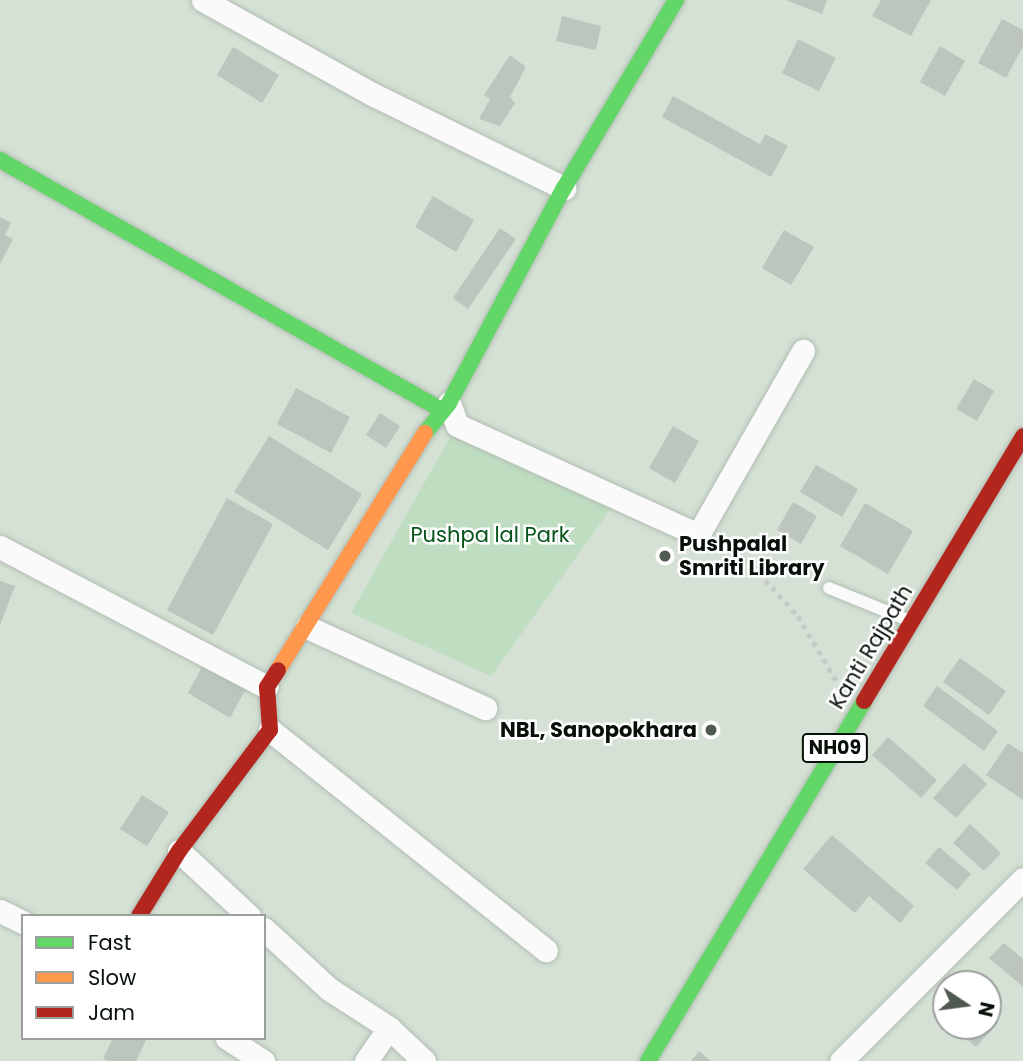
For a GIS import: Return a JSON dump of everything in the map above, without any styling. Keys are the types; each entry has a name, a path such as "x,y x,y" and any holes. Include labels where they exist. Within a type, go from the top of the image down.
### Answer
{"street":[{"path":"204,0 374,96 564,188"},
{"path":"140,914 179,851 270,730 267,687 307,628 444,406 564,188 676,0"},
{"path":"0,160 444,406 457,425 698,535 803,351"},
{"name":"Kanti Rajpath","path":"649,1061 1023,436"},
{"path":"0,547 267,687"},
{"path":"307,628 485,708"},
{"path":"270,730 546,950"},
{"path":"179,851 247,914"},
{"path":"841,1061 1023,879"},
{"path":"0,911 21,921"},
{"path":"266,931 329,989 389,1028 424,1061"},
{"path":"366,1061 389,1028"},
{"path":"230,1040 263,1061"}],"lane":[{"path":"830,588 911,621"}],"path":[{"path":"698,535 752,565 798,616 856,712"}],"green space":[{"name":"Pushpa lal Park","path":"457,425 614,504 491,676 351,613"}],"building":[{"path":"786,0 827,0 822,14"},
{"path":"881,0 931,0 911,36 872,16"},
{"path":"562,16 601,26 596,50 556,41"},
{"path":"1002,19 1023,30 1023,46 1006,78 978,63"},
{"path":"798,39 836,58 819,91 782,73"},
{"path":"940,46 965,61 945,96 920,82"},
{"path":"233,47 279,75 262,103 217,75"},
{"path":"510,55 526,67 510,97 515,103 500,126 479,119 490,99 484,95"},
{"path":"673,96 760,144 765,134 788,146 771,177 662,117"},
{"path":"433,196 474,220 456,252 415,227"},
{"path":"0,217 11,223 5,235 13,239 0,264"},
{"path":"500,228 516,239 468,309 453,298"},
{"path":"784,230 814,247 791,285 762,268"},
{"path":"974,379 994,391 977,421 956,409"},
{"path":"296,388 350,417 331,453 277,424"},
{"path":"380,413 400,426 386,448 366,435"},
{"path":"673,426 699,441 675,483 649,468"},
{"path":"269,436 362,494 328,550 234,492"},
{"path":"816,465 858,489 842,517 800,492"},
{"path":"227,498 273,524 213,635 167,610"},
{"path":"793,502 817,516 801,544 777,530"},
{"path":"865,503 913,531 888,574 840,546"},
{"path":"0,581 15,586 0,625"},
{"path":"960,658 1006,691 989,715 943,682"},
{"path":"205,661 248,685 230,718 188,693"},
{"path":"937,686 998,731 984,751 923,706"},
{"path":"888,737 937,780 921,798 872,755"},
{"path":"1008,743 1023,753 1023,800 986,775"},
{"path":"964,763 987,784 956,818 933,798"},
{"path":"142,795 169,812 147,846 120,829"},
{"path":"970,824 1001,853 984,871 953,843"},
{"path":"832,835 914,906 900,923 869,896 855,913 803,869"},
{"path":"939,847 971,874 957,890 925,863"},
{"path":"1004,943 1023,959 1023,987 989,958"},
{"path":"112,1040 146,1040 136,1061 103,1059"},
{"path":"968,1040 982,1040 976,1047"},
{"path":"699,1051 711,1061 691,1061"}],"traffic: fast":[{"path":"425,433 449,403 564,188 676,0"},
{"path":"0,160 440,409"},
{"path":"648,1061 864,701"}],"traffic: slow":[{"path":"278,670 425,433"}],"traffic: jam":[{"path":"864,701 1023,436"},
{"path":"140,914 179,851 270,730 267,687 278,670"}],"place":[{"name":"Pushpalal Smriti Library","path":"665,556"},
{"name":"NBL, Sanopokhara","path":"711,730"}]}
